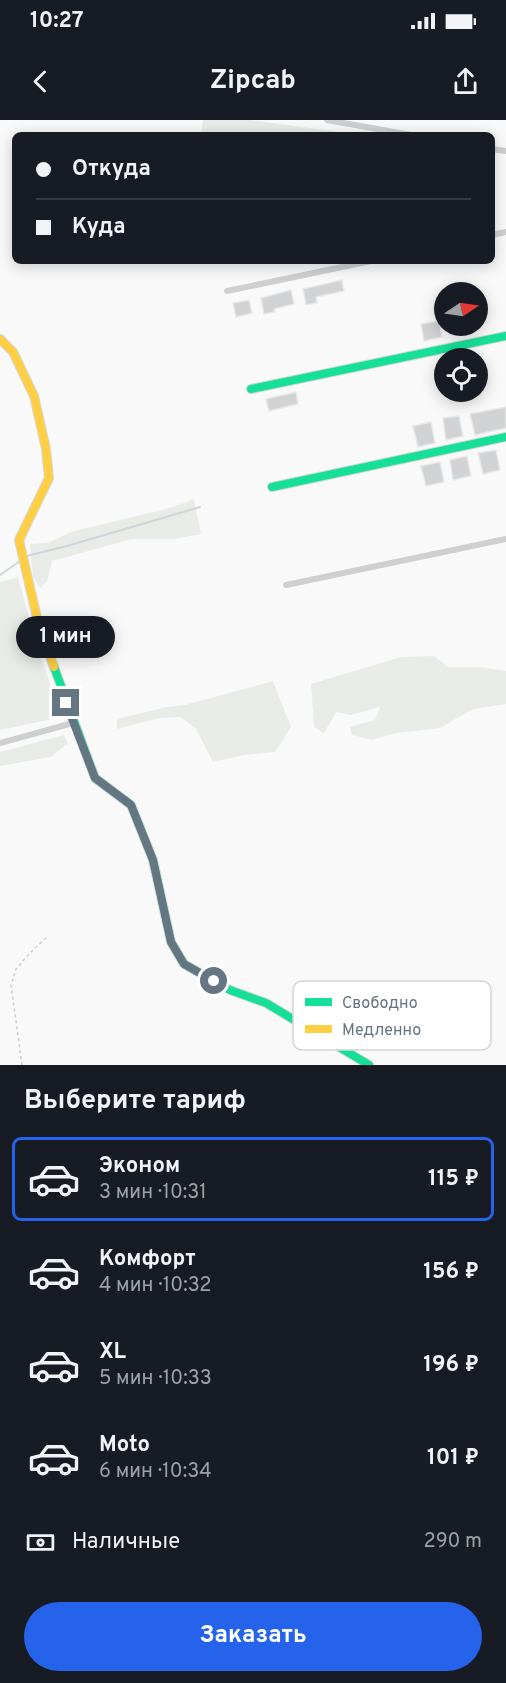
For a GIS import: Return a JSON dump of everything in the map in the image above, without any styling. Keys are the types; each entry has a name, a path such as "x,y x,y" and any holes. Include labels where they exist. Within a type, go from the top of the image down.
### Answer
{"street":[{"path":"327,120 394,132"},
{"path":"227,291 357,264"},
{"path":"251,389 506,336"},
{"path":"0,339 13,352 34,396 50,478 19,540 38,621 73,723 95,778 131,805 153,860 171,942 184,964 230,990 266,1003 293,1019"},
{"path":"272,487 506,437"},
{"path":"286,585 506,539"},
{"path":"0,743 73,723"},
{"path":"344,1050 369,1065"}],"path":[{"path":"22,1065 11,985 16,969 48,936"}],"shaded area":[{"path":"203,120 250,120 339,132 201,132"},
{"path":"194,499 201,534 173,539 132,539 52,561 47,581 40,588 33,577 30,544 47,543 74,531 174,507"},
{"path":"18,577 37,647 62,717 0,730 0,582"},
{"path":"434,656 448,667 480,667 506,671 506,704 473,709 440,728 395,733 372,740 352,735 350,727 375,720 380,707 351,715 336,712 324,733 314,727 311,684 401,657"},
{"path":"273,681 291,727 275,752 244,755 213,762 196,729 181,717 160,718 117,729 117,719 185,705"},
{"path":"64,735 68,743 51,757 0,766 0,752"}],"building":[{"path":"342,280 344,291 316,297 317,303 306,305 303,289"},
{"path":"291,290 294,304 264,314 261,298"},
{"path":"249,300 252,313 236,317 233,303"},
{"path":"434,322 434,336 442,337 424,341 421,324"},
{"path":"296,392 298,404 269,411 266,399"},
{"path":"506,407 506,428 475,435 470,414"},
{"path":"459,416 463,436 446,440 443,418"},
{"path":"431,422 435,443 418,447 413,426"},
{"path":"496,450 500,470 483,474 478,453"},
{"path":"467,456 471,476 453,480 450,460"},
{"path":"440,462 444,482 426,486 421,466"}],"waterway":[{"path":"27,556 200,507"},
{"path":"0,575 20,561"}],"traffic: fast":[{"path":"251,389 506,336"},
{"path":"272,487 506,437"},
{"path":"54,667 95,778 131,805 153,860 171,942 184,964 230,990 266,1003 293,1019"},
{"path":"344,1050 369,1065"}],"traffic: slow":[{"path":"0,339 13,352 34,396 46,449 49,478 19,540 38,622 54,667"}],"route":[{"path":"66,703 95,778 131,805 153,860 171,942 184,964 214,981"}]}
